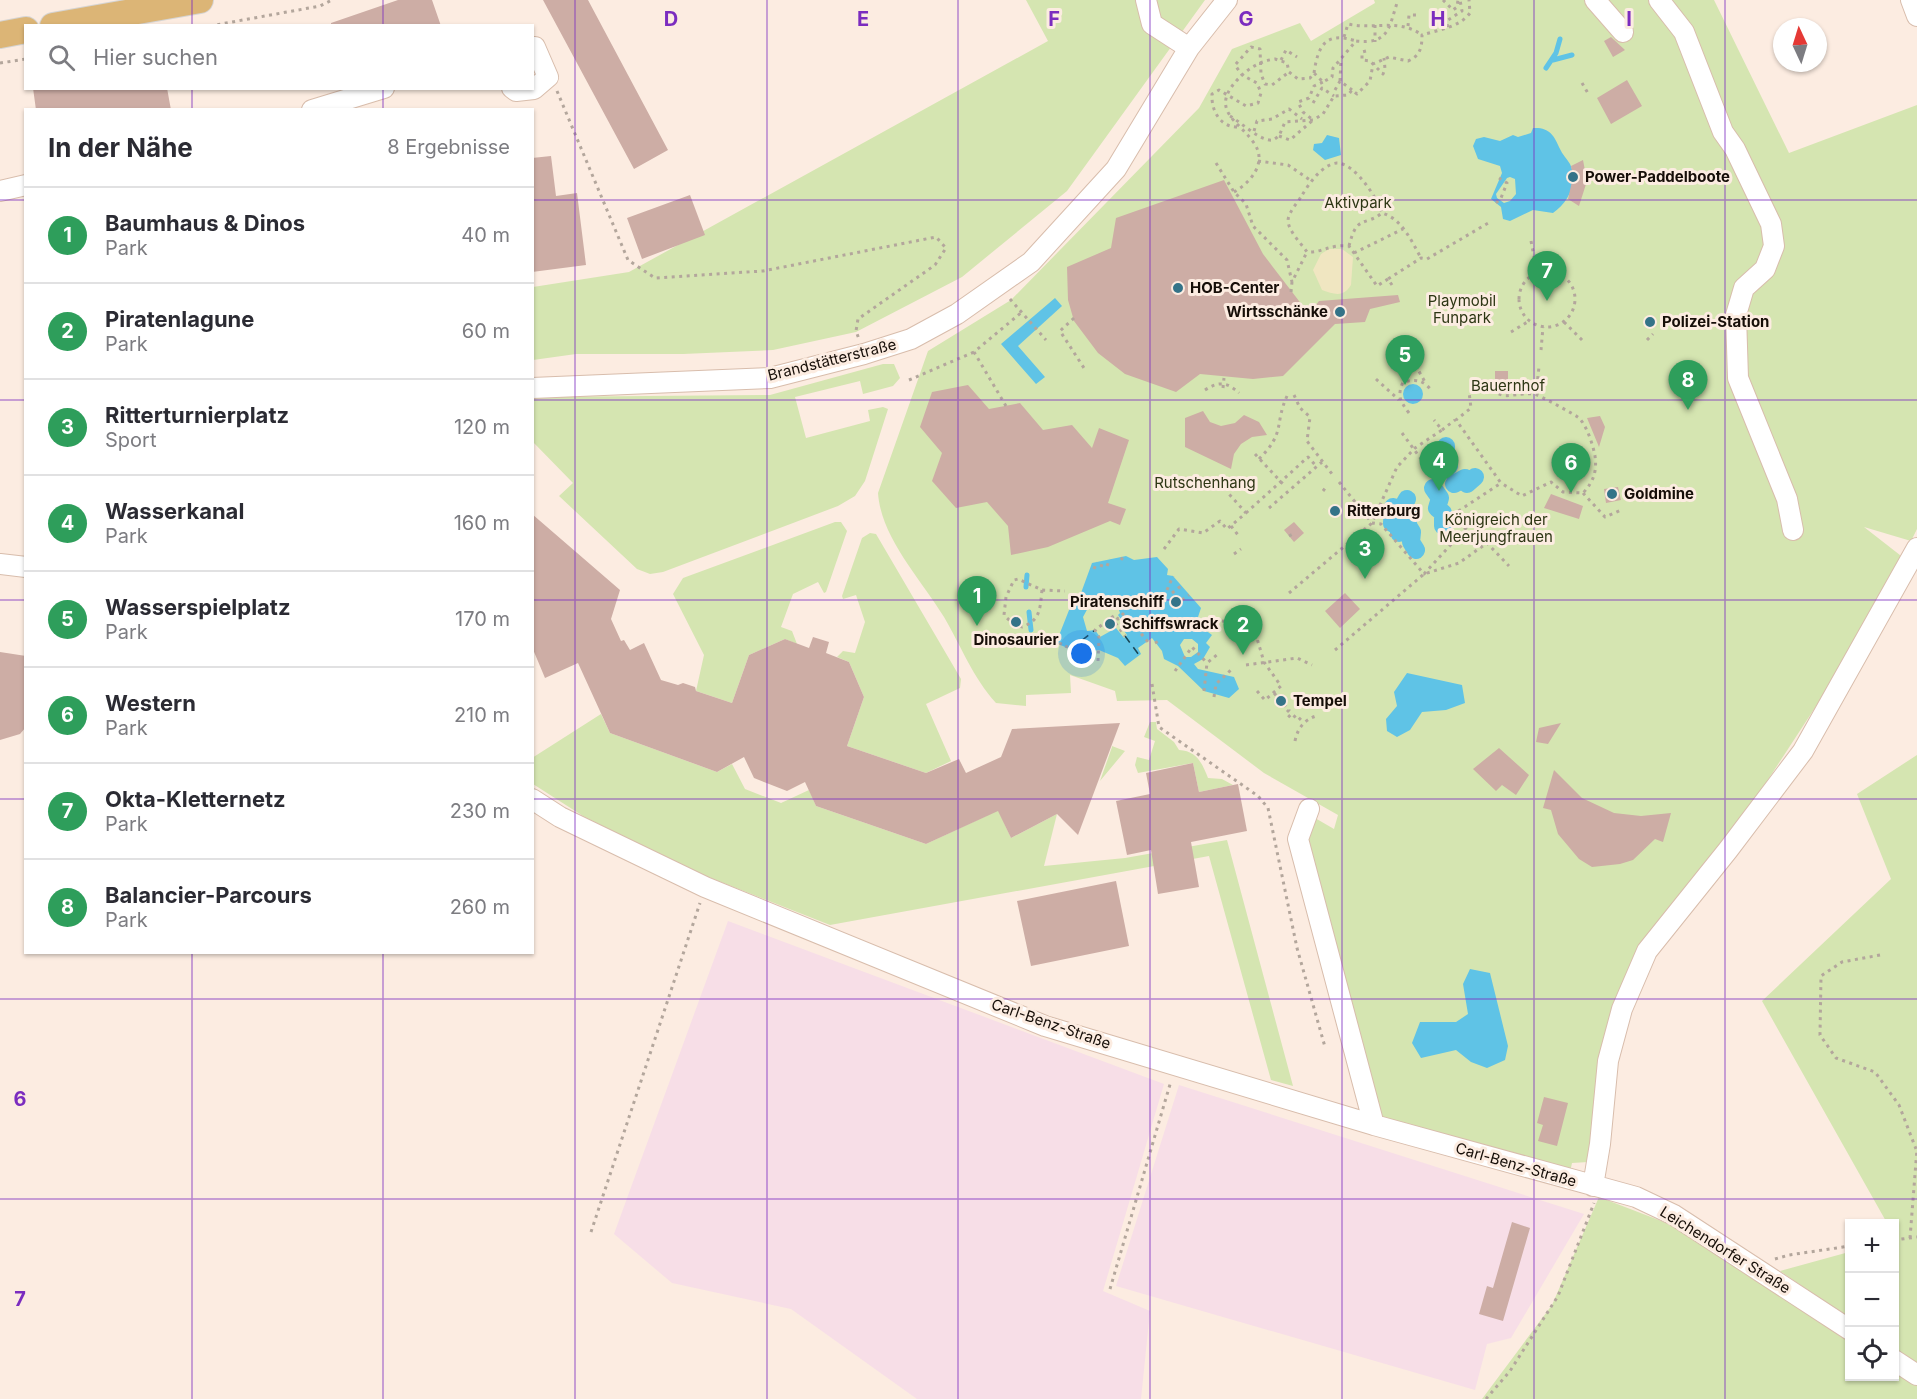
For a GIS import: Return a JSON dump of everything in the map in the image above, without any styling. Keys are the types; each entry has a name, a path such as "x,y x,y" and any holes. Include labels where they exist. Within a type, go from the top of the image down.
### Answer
{"main road":[{"path":"65,24 200,0"},
{"path":"0,35 24,30"}],"street":[{"path":"1146,0 1152,24 1189,48"},
{"name":"Brandstätterstraße","path":"534,388 770,378 864,354 911,339 999,287 1031,262 1116,169 1189,48 1227,0"},
{"path":"1595,0 1623,32"},
{"path":"1659,0 1684,32 1723,132 1735,149 1771,224 1774,246 1765,269 1744,288 1736,315 1738,378 1786,499 1793,530"},
{"path":"1911,0 1917,16"},
{"path":"534,46 548,77 534,89"},
{"path":"319,108 377,90"},
{"path":"0,191 24,185"},
{"path":"1593,1186 1600,1144 1608,1061 1622,1009 1647,951 1803,751 1915,551"},
{"path":"0,564 24,567"},
{"name":"Carl-Benz-Straße","path":"534,800 560,817 705,887 1045,1026 1374,1125 1593,1186"},
{"path":"1309,809 1298,839 1374,1125"},
{"name":"Leichendorfer Straße","path":"1593,1186 1636,1197 1674,1215 1846,1327"},
{"path":"1899,1363 1917,1375"}],"path":[{"path":"221,24 320,6 332,0"},
{"path":"1234,192 1252,179 1258,160 1253,142 1237,128 1228,115 1228,94 1242,75 1261,62 1281,60 1287,63 1289,72 1303,80 1314,73 1317,54 1326,42 1344,37 1356,41 1375,42 1386,33 1398,0"},
{"path":"1443,0 1453,10 1459,0"},
{"path":"1447,27 1448,20 1462,11 1459,0"},
{"path":"1422,35 1466,18 1470,13 1469,0"},
{"path":"1408,26 1409,15 1419,15"},
{"path":"1344,37 1348,24 1360,27 1408,26 1422,35"},
{"path":"1375,25 1375,42"},
{"path":"1366,51 1362,51 1361,58 1371,60 1412,59 1421,51 1422,35"},
{"path":"1313,120 1303,112 1298,102 1309,98 1314,86 1332,77 1333,68 1356,41"},
{"path":"1237,128 1226,125 1216,116 1212,94 1219,90 1246,106 1258,103 1261,93 1257,83 1242,75 1234,65 1251,47 1260,49 1265,84 1272,85 1289,72"},
{"path":"1281,60 1286,50 1297,57"},
{"path":"1371,60 1383,74 1384,58"},
{"path":"0,63 24,59"},
{"path":"1335,90 1340,81 1341,59"},
{"path":"1340,81 1357,94 1370,81 1371,60"},
{"path":"1314,73 1323,82"},
{"path":"548,77 559,93 628,260 655,278 764,271 936,237 946,248 935,265 858,319 856,331 864,354"},
{"path":"1582,83 1589,95"},
{"path":"1313,103 1322,88 1334,96 1348,95 1352,90"},
{"path":"1279,136 1290,140 1323,114 1334,96"},
{"path":"1254,131 1257,121 1272,119 1289,109 1303,120"},
{"path":"1228,115 1266,141 1279,136 1285,122 1313,120"},
{"path":"1258,160 1288,165 1311,180"},
{"path":"1216,163 1234,192 1246,204 1253,226 1287,260 1293,282"},
{"path":"1307,252 1290,228 1288,218 1311,180 1328,166 1337,163 1344,165 1369,188 1382,213"},
{"path":"1496,203 1501,198 1507,183 1499,178"},
{"path":"1349,246 1357,226 1366,219 1382,213 1393,216 1421,258 1427,260 1490,222"},
{"path":"1354,254 1403,228"},
{"path":"1531,241 1537,272"},
{"path":"1307,252 1319,252 1334,245 1349,246"},
{"path":"1349,246 1377,286 1421,258"},
{"path":"1291,292 1293,282 1307,252"},
{"path":"1537,272 1557,272 1572,285 1575,305 1564,322 1543,327 1529,321 1523,315 1518,298 1524,283 1537,272"},
{"path":"1388,279 1392,285"},
{"path":"999,287 1046,340"},
{"path":"909,380 974,352 1022,312"},
{"path":"1074,318 1059,331 1084,368"},
{"path":"1511,332 1529,321"},
{"path":"1564,322 1584,342"},
{"path":"1541,350 1543,327"},
{"path":"1647,340 1653,334"},
{"path":"974,352 1006,406"},
{"path":"1408,352 1432,391"},
{"path":"1536,394 1539,367"},
{"path":"1224,378 1224,386"},
{"path":"1376,379 1400,401 1409,413"},
{"path":"1400,401 1399,392 1403,382 1417,379 1426,383"},
{"path":"1456,420 1501,483 1522,496 1551,482 1563,492 1583,492 1589,486 1597,470 1593,446 1579,418 1536,394 1508,397 1492,392 1481,380"},
{"path":"1205,390 1216,383 1224,386 1230,384 1239,393"},
{"path":"1289,593 1372,523 1397,467 1415,448 1471,408 1469,392"},
{"path":"1294,395 1300,408 1310,417 1307,441 1313,451 1321,456 1322,462 1332,474"},
{"path":"1259,459 1278,435 1281,411 1287,396"},
{"path":"1434,420 1442,430"},
{"path":"1402,433 1421,459"},
{"path":"1255,454 1282,483"},
{"path":"1164,549 1179,529 1203,533 1220,521 1227,529 1282,483 1308,457 1317,467"},
{"path":"1269,508 1322,462"},
{"path":"1339,482 1372,523 1381,524 1424,574"},
{"path":"1335,650 1424,574 1466,528 1457,512 1501,483"},
{"path":"1583,492 1605,517 1621,510"},
{"path":"1229,494 1246,513"},
{"path":"1231,526 1238,535"},
{"path":"1424,574 1459,563 1486,543 1509,566"},
{"path":"1234,554 1240,549"},
{"path":"1107,566 1110,559"},
{"path":"1101,567 1103,561"},
{"path":"1094,569 1097,562"},
{"path":"1167,590 1173,576"},
{"path":"1042,590 1039,615 1033,623 1022,627 1011,622 1004,615 1006,597 1014,580 1018,579 1042,590 1065,591"},
{"path":"1172,593 1181,586"},
{"path":"1182,600 1190,595"},
{"path":"1098,662 1099,650 1095,630 1115,615 1118,619 1124,613 1148,642"},
{"path":"1112,617 1125,636"},
{"path":"1195,623 1199,619"},
{"path":"1222,621 1246,623 1256,635 1264,662 1281,686 1265,700 1256,690"},
{"path":"1060,645 1063,638"},
{"path":"1066,648 1069,641"},
{"path":"1175,671 1192,647 1207,663 1204,691"},
{"path":"1207,663 1218,654"},
{"path":"1246,665 1297,658 1312,664"},
{"path":"1214,695 1216,684 1232,669"},
{"path":"1152,684 1159,727 1258,796 1268,808 1297,948 1325,1047"},
{"path":"1274,693 1289,710 1287,713 1292,719 1296,715 1304,723"},
{"path":"1295,741 1304,723 1319,715"},
{"path":"591,1232 705,887"},
{"path":"1880,955 1842,962 1821,976 1820,1035 1836,1058 1875,1072 1899,1105 1917,1149 1910,1238"},
{"path":"1110,1289 1176,1065"},
{"path":"1485,1399 1510,1371 1558,1296 1595,1206 1593,1186"},
{"path":"1899,1239 1917,1237"},
{"path":"1754,1266 1789,1255 1845,1247"}],"shaded area":[{"path":"728,921 1164,1084 1103,1291 1150,1311 1141,1399 917,1399 791,1309 672,1283 614,1234"},
{"path":"1179,1085 1584,1214 1511,1338 1487,1344 1475,1390 1116,1286"}],"green space":[{"path":"1026,0 1205,0 1067,191 962,277 856,332 773,350 683,354 576,354 534,360 534,287 629,272 1048,41"},
{"name":"Playmobil Funpark","path":"1374,0 1714,0 1789,153 1917,105 1917,529 1911,541 1864,527 1914,566 1835,677 1758,795 1630,970 1588,1162 1572,1163 1570,1172 1380,1121 1308,841 1315,818 1334,829 1338,815 1264,773 1167,700 1117,701 1115,691 1070,675 1071,693 1026,695 1026,706 996,703 968,662 944,617 894,542 886,526 878,493 928,351 1011,300 1199,108 1232,49 1300,23 1311,41 1375,3"},
{"path":"883,364 894,364 900,378 893,386 863,394 860,381 795,397 806,438 870,421 868,410 883,407 888,409 865,481 855,496 838,506 663,572 650,574 637,569 559,496 573,483 534,443 534,397 770,395"},
{"path":"835,522 841,522 847,531 826,592 824,593 818,582 793,594 781,627 792,631 797,644 785,639 749,655 732,703 696,691 704,655 673,594 683,578"},
{"path":"870,533 876,534 961,679 960,688 926,704 951,761 926,773 847,746 864,697 849,662 837,657 843,651 855,653 865,622 856,595 843,599 842,596 862,538"},
{"path":"601,714 610,733 717,772 732,764 745,789 781,803 809,790 816,806 926,844 986,816 996,805 1011,838 1057,814 1044,866 1125,858 1227,840 1293,1086 1271,1080 1209,856 830,925 678,865 583,816 534,785 534,757"},
{"path":"1150,722 1156,722 1157,729 1174,742 1179,750 1195,755 1208,778 1222,779 1233,785 1199,792 1193,763 1138,773 1135,765 1137,757 1149,760 1155,741 1144,737"},
{"path":"1112,747 1125,751 1100,781"},
{"path":"1917,755 1917,1365 1899,1352 1899,1219 1885,1219 1762,1001 1891,879 1857,794"},
{"path":"1599,1197 1664,1222 1708,1247 1845,1336 1845,1381 1899,1381 1899,1373 1917,1385 1917,1399 1482,1399 1552,1305"},
{"path":"1845,1253 1845,1315 1780,1271"}],"sand":[{"path":"1329,249 1342,249 1353,257 1351,285 1345,292 1334,294 1322,290 1313,270 1321,254"}],"water":[{"name":"Power-Paddelboote","path":"1533,128 1539,128 1553,136 1570,164 1573,185 1563,204 1553,213 1533,210 1510,221 1503,219 1501,207 1491,199 1502,173 1500,166 1478,159 1473,146 1476,139 1484,137 1500,141 1513,135 1518,137 1531,133","holes":["1507,178 1515,179 1516,194 1510,201 1504,203 1497,198 1496,194"]},
{"path":"1327,135 1339,138 1341,155 1325,160 1313,150 1314,144 1322,143"},
{"path":"1055,298 1062,306 1018,346 1045,377 1036,384 1001,344"},
{"path":"1413,384 1420,387 1423,394 1420,401 1413,404 1406,401 1403,394 1406,387"},
{"path":"1126,556 1134,560 1157,557 1168,569 1167,575 1173,576 1201,608 1198,617 1206,627 1204,629 1212,635 1206,643 1210,647 1203,659 1194,664 1198,669 1234,677 1239,689 1229,698 1204,691 1178,666 1164,659 1162,651 1152,638 1138,648 1141,654 1125,666 1118,658 1099,650 1079,653 1056,643 1075,595 1081,593 1092,563","holes":["1101,602 1116,602 1120,613 1118,615 1123,622 1120,625 1127,635 1124,638 1116,628 1100,637 1095,630 1087,631 1083,617 1089,606","1184,639 1192,639 1198,644 1198,652 1191,657 1185,657 1180,645"]},
{"path":"1407,673 1462,685 1465,703 1446,710 1422,712 1410,730 1397,737 1387,731 1386,719 1397,706 1394,692"},
{"path":"1470,969 1490,973 1508,1046 1505,1060 1487,1068 1471,1062 1456,1050 1421,1058 1412,1043 1420,1022 1456,1022 1468,1014 1463,984"}],"building":[{"path":"398,0 432,0 440,24 331,24"},
{"path":"543,0 588,0 668,150 634,169"},
{"path":"1611,37 1625,50 1613,57 1604,41"},
{"path":"1627,80 1642,106 1611,124 1597,98"},
{"path":"33,90 167,90 171,108 36,108"},
{"path":"551,156 556,196 577,193 586,265 534,272 534,158"},
{"path":"1583,160 1587,181 1579,206 1568,199 1573,177 1571,166"},
{"name":"HOB-Center","path":"1224,180 1263,254 1309,314 1319,301 1398,295 1400,302 1370,309 1365,322 1335,324 1283,376 1253,379 1200,374 1176,392 1125,374 1098,353 1074,321 1068,300 1067,267 1111,248 1116,218"},
{"path":"690,195 705,235 642,259 627,218"},
{"path":"1495,371 1508,371 1508,384 1495,384"},
{"path":"968,385 989,409 1020,403 1043,430 1072,425 1092,448 1099,428 1129,440 1108,503 1126,509 1120,525 1110,521 1048,547 1011,555 1008,526 987,502 956,508 932,481 942,453 920,427 932,392"},
{"path":"1203,411 1210,422 1221,426 1235,423 1244,415 1259,422 1267,435 1252,437 1241,444 1234,454 1231,469 1185,447 1185,418"},
{"path":"1600,416 1605,427 1599,447 1587,418"},
{"name":"Goldmine","path":"1618,487 1621,500 1606,503 1604,489"},
{"path":"1551,494 1583,506 1579,519 1544,508"},
{"path":"534,516 620,590 611,619 621,641 624,640 630,650 644,643 661,680 678,685 683,683 695,687 696,691 732,703 749,655 785,639 809,648 813,637 829,642 826,653 849,662 864,697 847,746 926,773 959,759 966,773 1001,757 1012,729 1120,723 1078,835 1057,814 1011,838 998,811 926,844 816,806 805,782 787,791 754,778 744,757 717,772 610,733 578,663 545,678 534,652"},
{"path":"1294,522 1304,533 1294,542 1284,530"},
{"path":"1345,593 1360,609 1340,628 1325,611"},
{"path":"0,652 24,656 24,729 20,734 0,740"},
{"path":"1561,723 1548,744 1536,742 1539,728"},
{"path":"1499,748 1529,775 1516,795 1502,785 1496,791 1473,769"},
{"path":"1193,763 1199,792 1238,784 1247,831 1191,842 1199,887 1158,894 1151,850 1127,855 1116,801 1150,794 1146,773"},
{"path":"1554,770 1582,798 1614,813 1641,816 1671,813 1663,842 1655,839 1633,860 1620,864 1592,867 1579,859 1558,834 1551,810 1543,808"},
{"path":"1116,881 1129,946 1031,966 1017,901"},
{"path":"1544,1097 1568,1103 1557,1146 1538,1141 1543,1125 1537,1123"},
{"path":"1512,1222 1530,1228 1503,1321 1479,1314 1487,1286 1493,1288"}],"waterway":[{"path":"1546,68 1556,53 1560,39"},
{"path":"1553,60 1572,55"},
{"path":"1446,446 1446,460 1449,466"},
{"path":"1454,484 1465,478 1467,484 1475,477"},
{"path":"1433,488 1440,498 1437,508 1443,513 1443,526"},
{"path":"1407,499 1402,508 1410,515 1407,524 1412,532 1411,542 1416,550"},
{"path":"1393,507 1392,523 1399,527 1399,533"},
{"path":"1026,587 1027,575"},
{"path":"1029,612 1031,630"}],"ferry route":[{"path":"1071,649 1095,630"},
{"path":"1125,636 1139,655"}],"place":[{"name":"Power-Paddelboote","path":"1573,177"},
{"name":"HOB-Center","path":"1178,288"},
{"name":"Okta-Kletternetz","path":"1547,301"},
{"name":"Wirtsschänke","path":"1340,312"},
{"name":"Polizei-Station","path":"1650,322"},
{"name":"Wasserspielplatz","path":"1405,385"},
{"name":"Balancier-Parcours","path":"1688,410"},
{"name":"Wasserkanal","path":"1439,491"},
{"name":"Western","path":"1571,493"},
{"name":"Goldmine","path":"1612,494"},
{"name":"Ritterburg","path":"1335,511"},
{"name":"Ritterturnierplatz","path":"1365,579"},
{"name":"Piratenschiff","path":"1176,602"},
{"name":"Dinosaurier","path":"1016,622"},
{"name":"Schiffswrack","path":"1110,624"},
{"name":"Baumhaus & Dinos","path":"977,626"},
{"name":"Piratenlagune","path":"1243,655"},
{"name":"Tempel","path":"1281,701"}],"park label":[{"name":"Aktivpark","path":"1358,203"},
{"name":"Bauernhof","path":"1508,386"},
{"name":"Rutschenhang","path":"1205,483"},
{"name":"Königreich der Meerjungfrauen","path":"1496,528"}]}
